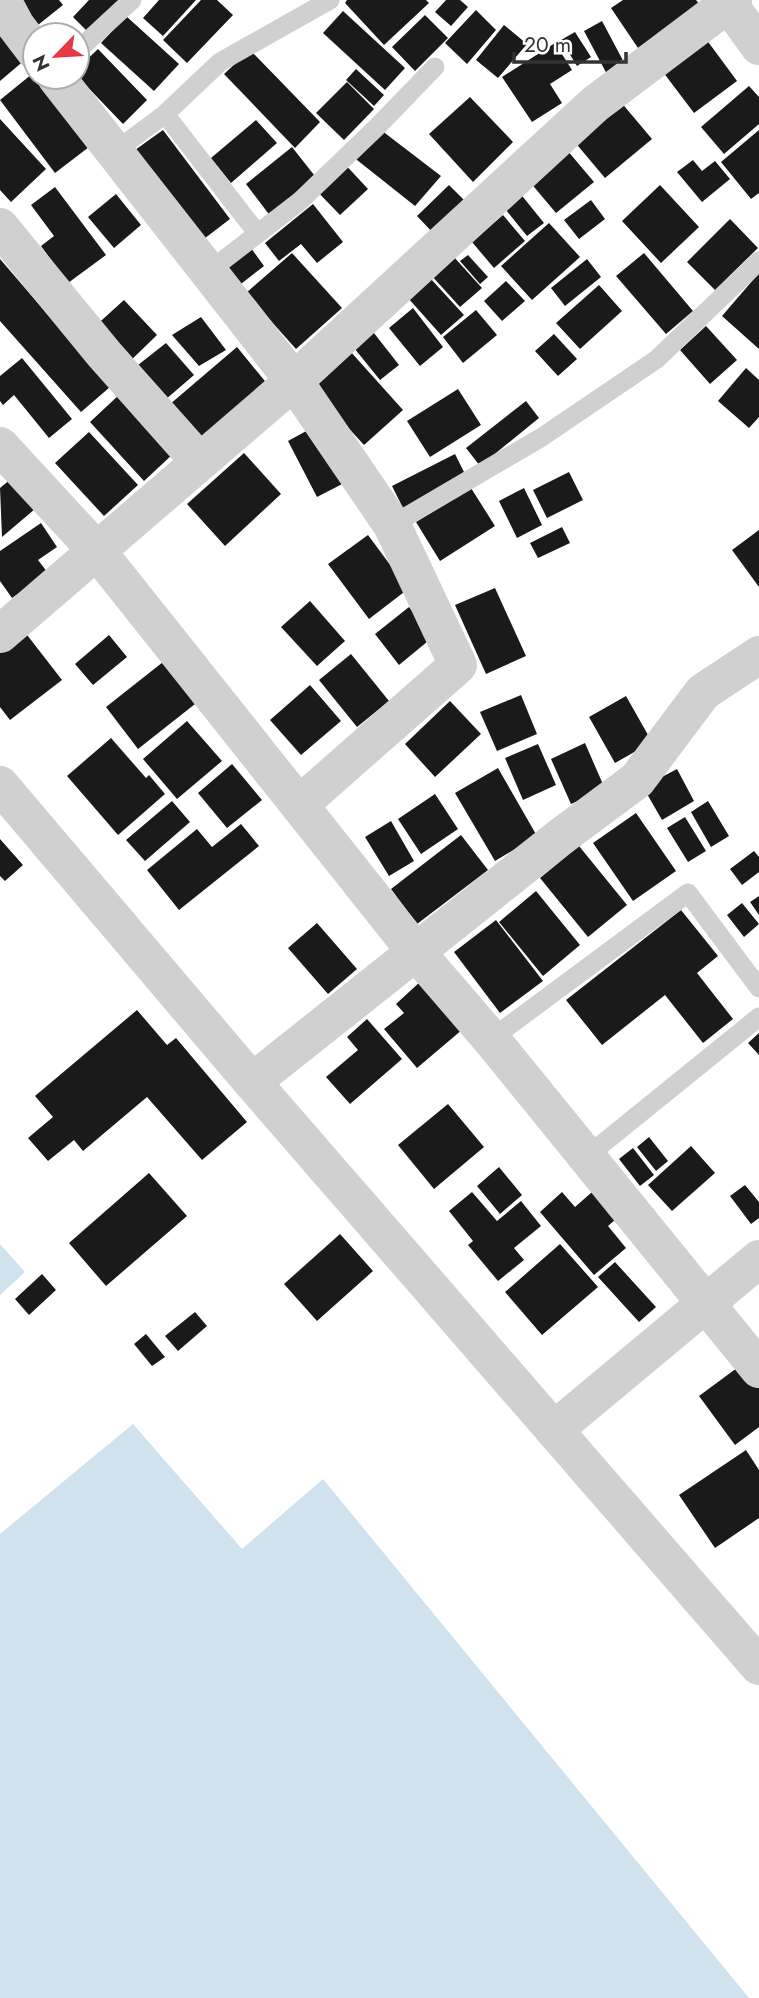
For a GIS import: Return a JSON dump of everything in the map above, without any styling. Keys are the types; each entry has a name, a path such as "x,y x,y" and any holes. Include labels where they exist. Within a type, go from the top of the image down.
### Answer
{"street":[{"path":"2,0 21,33"},
{"path":"0,634 293,381 596,104 729,2 759,46"},
{"path":"67,91 293,381 391,526 458,665 299,805"},
{"path":"0,227 104,354 200,462"},
{"path":"0,446 97,551 416,953 491,1039 759,1369"},
{"path":"252,1082 559,838 637,780 704,692 759,655"},
{"path":"0,785 252,1082 759,1666"},
{"path":"554,1430 759,1259"}],"lane":[{"path":"91,38 132,0"},
{"path":"114,152 165,114 220,62 330,0"},
{"path":"208,272 300,201 435,67"},
{"path":"165,114 257,233"},
{"path":"391,526 542,438 657,359 759,261"},
{"path":"491,1039 688,893 759,988"},
{"path":"586,1157 759,1017"}],"water":[{"path":"0,1244 25,1272 0,1295"},
{"path":"133,1424 242,1549 323,1479 749,1998 0,1998 0,1534"}],"building":[{"path":"18,0 59,0 63,5 43,21 35,21"},
{"path":"89,0 119,0 91,29 91,21 77,21 73,17"},
{"path":"159,0 196,0 163,36 143,18"},
{"path":"201,0 217,0 233,15 187,63 163,40"},
{"path":"347,0 426,0 429,3 384,45 345,3"},
{"path":"446,0 460,0 468,7 451,26 435,12"},
{"path":"623,0 696,0 700,5 638,48 611,8"},
{"path":"476,10 496,30 467,64 445,43"},
{"path":"343,11 405,68 385,90 323,33"},
{"path":"425,15 448,38 415,71 392,47"},
{"path":"126,16 179,64 154,91 101,43"},
{"path":"602,21 627,68 609,78 584,31"},
{"path":"504,25 527,44 498,78 476,60"},
{"path":"0,29 21,53 21,63 0,81"},
{"path":"575,32 591,57 577,66 561,40"},
{"path":"706,39 737,81 694,113 663,72"},
{"path":"555,43 572,70 550,84 562,103 532,122 502,77"},
{"path":"98,49 147,100 123,124 91,91 91,56"},
{"path":"250,50 320,122 295,148 224,74"},
{"path":"356,69 384,95 374,106 346,80"},
{"path":"347,82 374,109 344,140 316,113"},
{"path":"21,83 21,91 45,91 89,147 55,173 0,100"},
{"path":"749,86 759,97 759,124 724,154 701,127"},
{"path":"470,97 513,142 473,182 429,134"},
{"path":"620,101 652,139 605,178 573,140"},
{"path":"0,119 46,169 11,202 0,190"},
{"path":"256,120 277,143 231,183 211,158"},
{"path":"377,127 441,176 415,206 352,156"},
{"path":"163,130 230,219 196,245 128,155"},
{"path":"759,130 759,193 751,199 721,162"},
{"path":"561,143 594,182 556,213 524,175"},
{"path":"292,147 318,180 271,217 246,184"},
{"path":"341,160 368,189 340,215 313,187"},
{"path":"693,160 702,171 715,161 730,179 702,202 677,172"},
{"path":"449,185 467,203 435,235 417,216"},
{"path":"660,185 699,227 661,263 622,221"},
{"path":"55,187 106,255 68,283 41,246 54,236 31,205"},
{"path":"519,192 544,223 527,236 502,205"},
{"path":"116,194 141,225 114,248 88,217"},
{"path":"591,200 605,219 579,239 564,220"},
{"path":"313,204 343,242 317,263 301,244 279,261 265,243"},
{"path":"503,215 525,241 494,268 472,242"},
{"path":"730,219 758,248 715,290 687,262"},
{"path":"549,223 580,257 532,300 501,266"},
{"path":"251,248 264,266 237,287 224,270"},
{"path":"292,253 342,308 296,349 246,293"},
{"path":"644,253 693,311 666,334 616,276"},
{"path":"468,255 488,277 480,284 460,261"},
{"path":"453,256 482,288 460,307 431,275"},
{"path":"0,259 110,387 81,412 0,321"},
{"path":"587,259 601,277 565,306 551,288"},
{"path":"759,273 759,349 722,316"},
{"path":"430,278 464,315 441,335 408,298"},
{"path":"506,281 525,301 502,321 484,301"},
{"path":"599,285 622,311 580,349 556,323"},
{"path":"124,300 157,335 126,365 92,329"},
{"path":"413,308 443,347 420,366 389,328"},
{"path":"476,310 497,335 463,363 443,337"},
{"path":"201,317 226,350 199,366 172,335"},
{"path":"706,326 737,360 710,384 680,350"},
{"path":"370,328 399,365 380,380 350,343"},
{"path":"554,334 577,359 558,376 535,351"},
{"path":"166,343 194,375 165,400 138,365"},
{"path":"237,347 269,386 201,443 169,405"},
{"path":"350,351 403,410 364,445 311,387"},
{"path":"22,358 72,419 49,438 14,395 3,405 0,401 0,376"},
{"path":"746,368 759,380 759,417 749,428 718,401"},
{"path":"458,389 481,425 430,457 407,421"},
{"path":"120,394 174,453 144,481 90,422"},
{"path":"526,401 539,418 480,466 466,448"},
{"path":"319,424 348,481 317,497 288,441"},
{"path":"89,432 138,485 104,516 55,463"},
{"path":"244,453 281,494 225,546 187,504"},
{"path":"455,454 466,476 403,508 392,486"},
{"path":"569,472 583,500 547,518 533,490"},
{"path":"17,474 42,503 2,537 0,488"},
{"path":"471,488 495,526 440,561 416,522"},
{"path":"524,488 542,525 517,538 499,501"},
{"path":"41,523 57,547 38,560 48,573 12,598 0,581 0,551"},
{"path":"562,527 570,543 538,558 530,543"},
{"path":"759,530 759,587 732,550"},
{"path":"368,535 408,589 369,619 328,564"},
{"path":"495,588 526,656 486,674 455,605"},
{"path":"310,601 345,641 317,666 281,627"},
{"path":"409,607 433,637 399,665 375,634"},
{"path":"24,631 62,680 10,720 0,707 0,650"},
{"path":"109,635 127,657 93,685 75,664"},
{"path":"351,654 389,701 357,727 319,680"},
{"path":"163,662 195,704 138,749 106,707"},
{"path":"310,685 341,721 301,755 270,720"},
{"path":"521,695 537,734 497,751 480,712"},
{"path":"626,696 652,742 615,763 589,717"},
{"path":"450,701 481,734 435,777 405,744"},
{"path":"187,721 222,761 177,799 143,759"},
{"path":"111,738 146,778 149,775 165,794 118,835 67,776"},
{"path":"585,743 605,789 571,804 551,759"},
{"path":"538,744 556,785 523,800 505,758"},
{"path":"232,764 262,800 227,828 198,793"},
{"path":"498,768 537,836 495,861 455,793"},
{"path":"677,769 694,801 662,820 643,787"},
{"path":"435,794 458,829 421,854 398,819"},
{"path":"172,801 190,822 145,861 126,840"},
{"path":"708,801 729,836 711,847 691,812"},
{"path":"636,813 676,871 633,901 593,843"},
{"path":"685,817 706,851 688,862 667,828"},
{"path":"391,821 414,861 389,876 365,837"},
{"path":"241,824 259,846 179,910 147,870 197,829 212,847"},
{"path":"461,835 488,870 417,924 391,889"},
{"path":"0,839 23,865 5,881 0,876"},
{"path":"579,846 627,905 588,937 540,878"},
{"path":"754,851 759,857 759,872 742,885 730,869"},
{"path":"536,891 580,945 543,976 499,922"},
{"path":"759,896 759,915 750,902"},
{"path":"742,903 759,924 744,937 727,915"},
{"path":"681,910 718,956 697,973 733,1019 703,1043 665,995 602,1045 566,1000"},
{"path":"496,920 543,981 500,1013 454,952"},
{"path":"317,923 357,969 328,994 288,948"},
{"path":"421,981 463,1029 417,1068 384,1029 404,1013 396,1004"},
{"path":"137,1010 167,1045 176,1038 247,1122 202,1160 147,1097 83,1151 74,1140 48,1161 28,1138 53,1117 35,1096"},
{"path":"367,1019 402,1059 350,1104 326,1077 358,1050 347,1037"},
{"path":"759,1033 759,1055 748,1043"},
{"path":"448,1104 484,1147 434,1189 398,1145"},
{"path":"649,1137 668,1161 656,1171 637,1147"},
{"path":"691,1146 715,1173 672,1211 648,1185"},
{"path":"633,1148 654,1175 640,1186 619,1159"},
{"path":"499,1167 522,1195 500,1214 477,1186"},
{"path":"149,1173 187,1216 106,1286 69,1243"},
{"path":"600,1185 624,1212 608,1226 626,1248 594,1275 540,1212 562,1192 575,1207"},
{"path":"745,1185 759,1202 759,1218 751,1224 730,1196"},
{"path":"472,1192 497,1221 521,1201 541,1226 514,1248 524,1260 498,1281 468,1245 473,1241 449,1211"},
{"path":"340,1234 373,1271 317,1321 284,1284"},
{"path":"560,1244 598,1287 542,1335 505,1292"},
{"path":"615,1262 656,1307 639,1322 598,1277"},
{"path":"42,1274 56,1290 29,1315 15,1299"},
{"path":"195,1312 207,1326 178,1351 165,1336"},
{"path":"146,1334 165,1357 152,1366 134,1344"},
{"path":"745,1362 759,1381 759,1427 735,1445 699,1396"},
{"path":"746,1450 759,1470 759,1518 715,1548 679,1495"}]}
